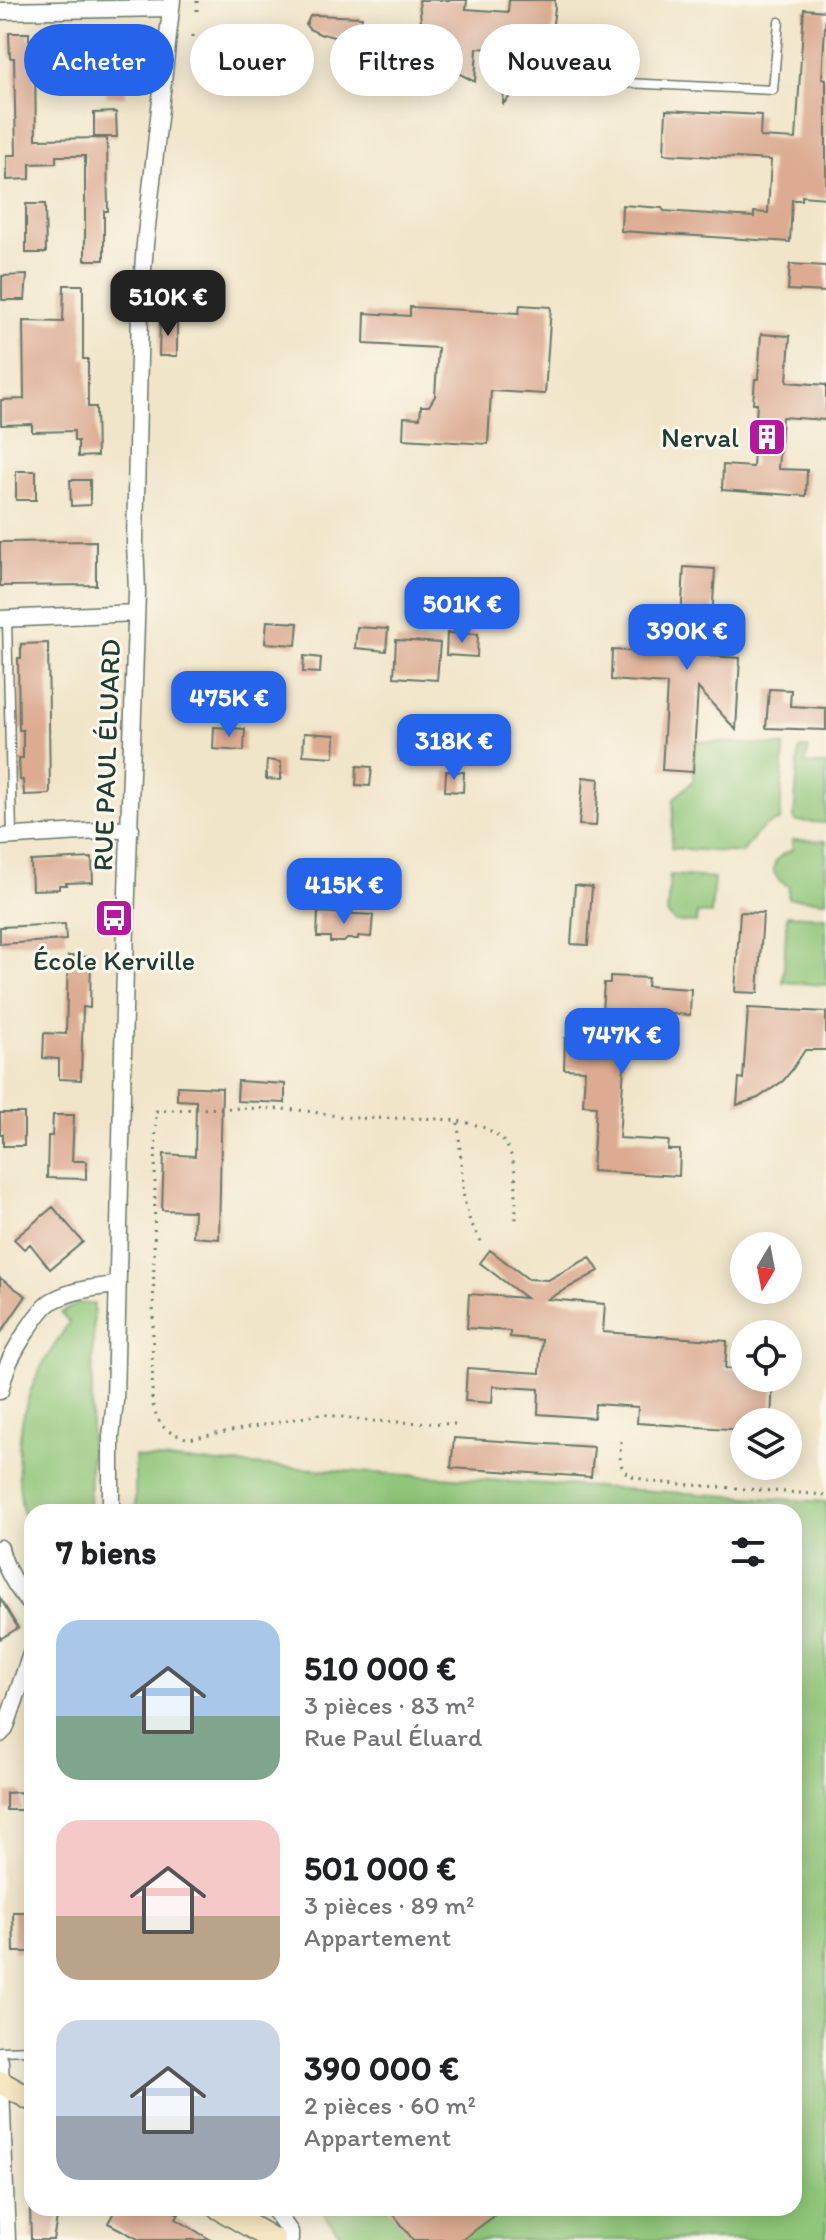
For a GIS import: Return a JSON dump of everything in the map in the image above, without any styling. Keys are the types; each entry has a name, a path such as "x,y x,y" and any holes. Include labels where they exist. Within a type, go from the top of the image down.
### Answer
{"main road":[{"path":"1,2075 24,2094"},
{"path":"236,2216 274,2240"}],"street":[{"path":"0,11 172,4"},
{"name":"RUE PAUL ÉLUARD","path":"111,1504 131,829 140,310 172,4"},
{"path":"4,619 136,613"},
{"path":"6,837 131,829"},
{"path":"0,1391 8,1365 29,1328 50,1301 99,1286 118,1285"},
{"path":"0,1548 24,1597"},
{"path":"0,1734 5,1729 24,1674"},
{"path":"1,2075 2,2180 7,2240"},
{"path":"279,2216 290,2232 290,2240"}],"lane":[{"path":"640,84 773,90 779,22"},
{"path":"4,619 6,837"},
{"path":"0,2051 24,2050"}],"path":[{"path":"197,0 197,11"},
{"path":"455,1424 372,1421 321,1414 189,1439 172,1434 158,1423 152,1402 156,1111 209,1107 284,1110 356,1118 425,1118 475,1124 496,1134 508,1146 514,1165 516,1221"},
{"path":"458,1122 464,1200 470,1221 482,1243"},
{"path":"621,1441 619,1463 626,1473 636,1478 653,1482 826,1495"}],"green space":[{"path":"695,741 784,746 780,821 763,828 742,853 671,848 674,799 693,781"},
{"path":"801,748 809,748 805,764 826,765 826,823 796,821 794,818"},
{"path":"793,840 826,841 826,901 788,898 789,886 777,878 774,872 776,862 792,850"},
{"path":"670,875 714,878 711,914 697,913 696,923 675,922 667,914"},
{"path":"787,915 826,917 826,985 783,982"},
{"path":"79,1303 94,1304 89,1504 24,1504 24,1516 18,1456 24,1412 40,1369 69,1322 61,1313"},
{"path":"135,1456 826,1502 826,2240 345,2240 326,2216 802,2216 802,1504 135,1504"}],"building":[{"path":"419,0 467,0 466,9 508,12 509,0 555,0 553,24 479,24 475,82 463,76 463,24 421,22"},
{"path":"804,9 826,11 822,78 826,79 826,198 802,196 802,200 792,200 790,242 621,231 622,205 754,217 754,212 768,213 771,160 664,154 666,110 761,115 760,137 796,139"},
{"path":"310,16 362,17 361,24 330,24 330,36 314,31 314,24 306,24"},
{"path":"9,33 24,33 24,96 35,96 36,139 107,138 108,211 104,211 104,260 85,260 85,156 56,156 56,163 30,164 30,179 7,180 7,155 16,155 14,58 10,58"},
{"path":"116,112 117,137 94,137 94,113"},
{"path":"26,204 45,204 46,253 26,253"},
{"path":"790,264 826,266 826,292 788,290"},
{"path":"27,275 25,300 2,300 2,276"},
{"path":"64,285 83,285 83,359 88,359 88,407 96,407 97,456 78,457 78,441 74,441 74,431 32,432 32,424 1,425 1,400 24,399 23,321 63,322"},
{"path":"520,305 551,307 545,394 491,391 488,444 403,439 404,417 420,418 421,406 429,406 435,396 438,348 364,344 365,313 410,316 410,307 519,313"},
{"path":"160,319 177,319 177,356 159,356"},
{"name":"Nerval","path":"761,334 790,336 787,382 826,385 826,420 782,417 778,469 807,470 806,496 722,490 723,465 753,467 757,403 753,403"},
{"path":"16,471 36,471 36,500 16,500"},
{"path":"70,480 90,480 90,505 71,506"},
{"path":"96,541 96,585 0,586 0,542"},
{"path":"684,567 715,569 710,656 740,658 736,730 698,688 693,772 662,770 667,684 611,680 612,650 679,654"},
{"path":"267,621 298,623 296,645 265,643"},
{"path":"357,627 388,629 386,651 355,648"},
{"path":"447,633 478,634 477,657 446,655"},
{"path":"396,640 440,643 437,680 394,677"},
{"path":"48,643 50,794 24,795 19,758 23,758 23,730 19,730 18,658 21,658 21,644"},
{"path":"304,656 321,658 320,673 303,672"},
{"path":"769,689 791,690 790,706 826,708 826,730 766,728"},
{"path":"214,727 245,729 244,751 213,749"},
{"path":"304,733 335,735 334,757 303,755"},
{"path":"403,733 437,736 435,763 401,761"},
{"path":"267,760 281,762 281,780 266,779"},
{"path":"357,766 372,767 370,786 356,785"},
{"path":"446,771 464,772 463,792 445,791"},
{"path":"583,777 599,779 596,826 579,825"},
{"path":"92,858 93,882 66,883 59,885 59,889 32,890 31,861"},
{"path":"575,885 592,887 588,945 571,944"},
{"path":"318,912 373,915 371,937 358,936 358,939 344,942 330,942 330,937 317,937"},
{"path":"740,912 763,913 758,993 735,992"},
{"path":"65,924 66,940 0,944 0,927"},
{"path":"68,956 91,957 90,1008 83,1007 81,1080 59,1079 59,1059 43,1058 44,1033 66,1034"},
{"path":"610,976 648,978 647,986 691,989 690,1015 628,1011 619,1138 669,1141 668,1150 680,1150 679,1176 592,1171 596,1106 583,1105 585,1070 564,1069 565,1038 600,1040 604,983 610,983"},
{"path":"748,1008 826,1012 826,1050 805,1050 783,1081 758,1098 737,1105 739,1078 743,1079"},
{"path":"238,1081 285,1084 285,1103 237,1101"},
{"path":"177,1086 222,1088 219,1239 193,1237 194,1211 162,1210 164,1154 195,1156 196,1101 177,1100"},
{"path":"0,1113 24,1113 24,1146 3,1146"},
{"path":"53,1115 74,1115 72,1161 86,1161 86,1179 47,1178 48,1136 52,1136"},
{"path":"53,1207 83,1242 50,1269 30,1244 24,1249 14,1239"},
{"path":"490,1250 528,1279 548,1280 590,1257 599,1271 548,1299 605,1304 603,1332 727,1341 725,1369 730,1369 730,1392 772,1392 772,1408 730,1408 730,1429 637,1423 638,1407 595,1404 594,1418 538,1414 539,1389 493,1386 492,1403 465,1401 467,1368 540,1373 542,1340 510,1337 510,1331 467,1328 469,1294 526,1298 480,1263"},
{"path":"0,1278 26,1296 0,1334"},
{"path":"454,1438 594,1447 591,1477 451,1468"},
{"path":"0,1598 18,1628 0,1639"},
{"path":"21,1792 22,1810 6,1810 6,1793"},
{"path":"13,1912 24,1912 24,1952 14,1952"},
{"path":"30,2216 57,2216 53,2240 31,2240"},
{"path":"112,2216 178,2216 176,2219 211,2240 140,2240 108,2223"},
{"path":"395,2216 494,2216 462,2240 413,2240"}],"place":[{"name":"Nerval","path":"767,437"},
{"name":"École Kerville","path":"114,918"}]}
